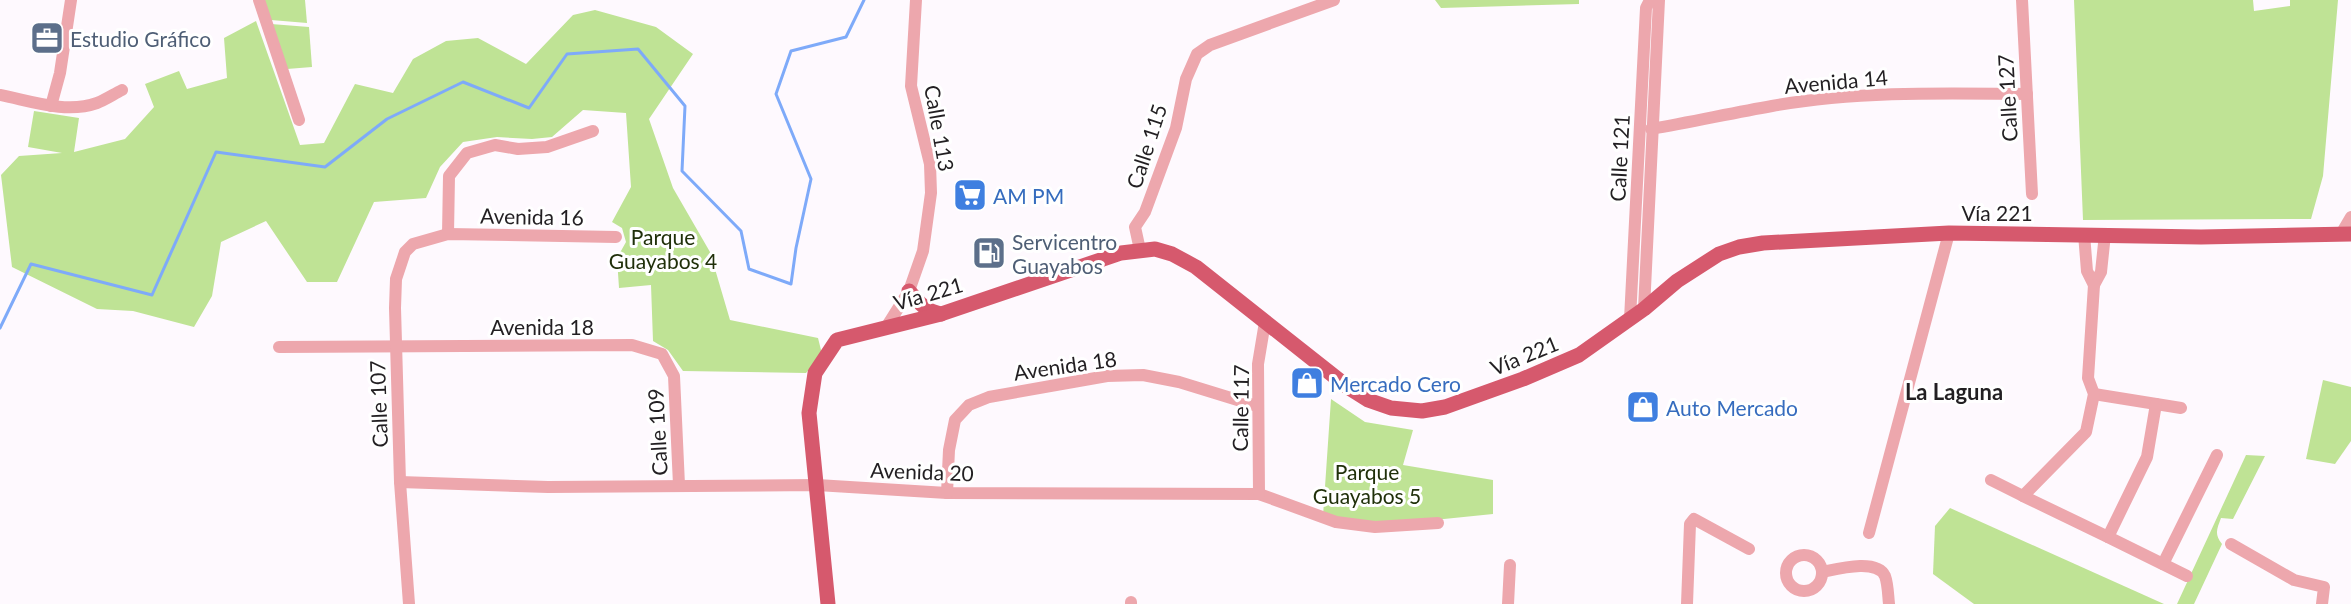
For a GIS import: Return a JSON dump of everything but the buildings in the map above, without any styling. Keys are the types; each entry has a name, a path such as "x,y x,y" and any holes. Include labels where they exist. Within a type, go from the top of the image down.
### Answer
{"main road":[{"name":"Vía 221","path":"828,604 809,412 815,374 837,340 941,314 1121,253 1155,249 1172,254 1196,267 1348,388 1368,400 1392,408 1422,411 1445,407 1523,379 1579,355 1694,270 1719,254 1739,247 1790,240 1949,233 2218,237 2346,234"},
{"path":"909,291 931,312 941,314"}],"street":[{"path":"51,106 60,73 71,0"},
{"path":"259,0 299,120"},
{"name":"Calle 113","path":"887,326 909,291 923,251 931,193 930,164 911,86 916,0"},
{"path":"1298,0 1297,14 1334,0"},
{"name":"Calle 121","path":"1630,319 1646,8 1650,0"},
{"name":"Calle 121","path":"1644,309 1659,0"},
{"name":"Calle 127","path":"2022,0 2031,194"},
{"name":"Calle 115","path":"1140,250 1135,227 1145,212 1176,128 1186,80 1197,54 1210,45 1297,14"},
{"path":"0,95 51,106 74,107 97,103 122,90"},
{"name":"Avenida 14","path":"1651,129 1772,106 1839,98 1936,93 2027,94"},
{"path":"448,234 449,176 467,153 495,145 518,149 547,147 593,131"},
{"path":"2346,234 2351,217"},
{"path":"1869,533 1949,233"},
{"name":"Avenida 16","path":"448,234 616,237"},
{"name":"Calle 107","path":"408,604 400,482 396,279 405,252 413,244 448,234"},
{"path":"2084,234 2087,271 2094,285"},
{"path":"2023,495 2086,432 2094,394 2088,378 2094,285 2101,272 2105,234"},
{"name":"Calle 117","path":"1259,494 1258,364 1265,322"},
{"name":"Avenida 18","path":"279,347 632,345 662,354 674,376"},
{"name":"Avenida 18","path":"947,493 949,450 955,420 969,405 989,397 1107,376 1143,375 1179,382 1257,406"},
{"name":"Calle 109","path":"674,376 680,485"},
{"path":"2094,394 2181,408"},
{"path":"2108,537 2147,457 2156,404"},
{"path":"2163,564 2217,455"},
{"path":"1991,480 2187,576"},
{"name":"Avenida 20","path":"400,482 548,487 817,485 947,493 1259,494 1336,522 1375,527 1438,523"},
{"path":"1687,604 1690,524 1694,519 1749,549"},
{"path":"2231,544 2294,579 2324,587 2322,604"},
{"path":"1508,604 1510,565"},
{"path":"1822,572 1873,566 1882,571 1886,577 1889,604"}],"green space":[{"path":"264,0 305,0 307,23 271,20"},
{"path":"1435,0 1579,0 1579,4 1441,8"},
{"path":"2074,0 2253,0 2254,11 2290,6 2290,0 2338,0 2323,176 2311,219 2083,220"},
{"name":"Parque Guayabos 4","path":"595,10 656,27 693,54 649,119 673,188 710,252 730,320 818,338 822,354 806,373 683,371 668,350 653,341 651,285 619,288 617,258 626,242 622,228 612,222 631,187 626,113 583,110 552,137 532,139 497,137 463,142 440,167 426,198 374,202 337,282 307,282 266,221 221,242 212,296 194,327 133,311 97,309 12,267 1,175 19,156 62,153 28,147 34,111 79,118 74,152 125,139 154,107 145,84 179,71 187,89 227,78 224,38 256,21 300,145 324,143 355,84 393,93 413,59 446,41 478,38 526,64 573,15"},
{"path":"271,24 309,27 312,67 287,69"},
{"path":"2323,380 2351,387 2351,441 2335,464 2306,459"},
{"name":"Parque Guayabos 5","path":"1331,399 1365,422 1413,430 1403,465 1493,480 1493,514 1395,524 1323,516"},
{"path":"2246,455 2265,456 2233,519 2221,518 2217,531 2222,544 2194,604 2177,604"},
{"path":"1950,508 2164,604 1974,604 1933,574 1935,526"}],"waterway":[{"path":"0,328 31,264 152,295 216,152 325,167 387,119 463,82 529,108 567,54 638,49 685,106 682,171 741,231 749,269 791,284 796,248 811,179 776,94 791,51 846,37 864,0"}],"place":[{"name":"Estudio Gráfico","path":"47,38"},
{"name":"AM PM","path":"970,195"},
{"name":"Servicentro Guayabos","path":"989,253"},
{"name":"Mercado Cero","path":"1307,383"},
{"name":"Auto Mercado","path":"1643,407"}],"district":[{"name":"La Laguna","path":"1954,391"}]}
